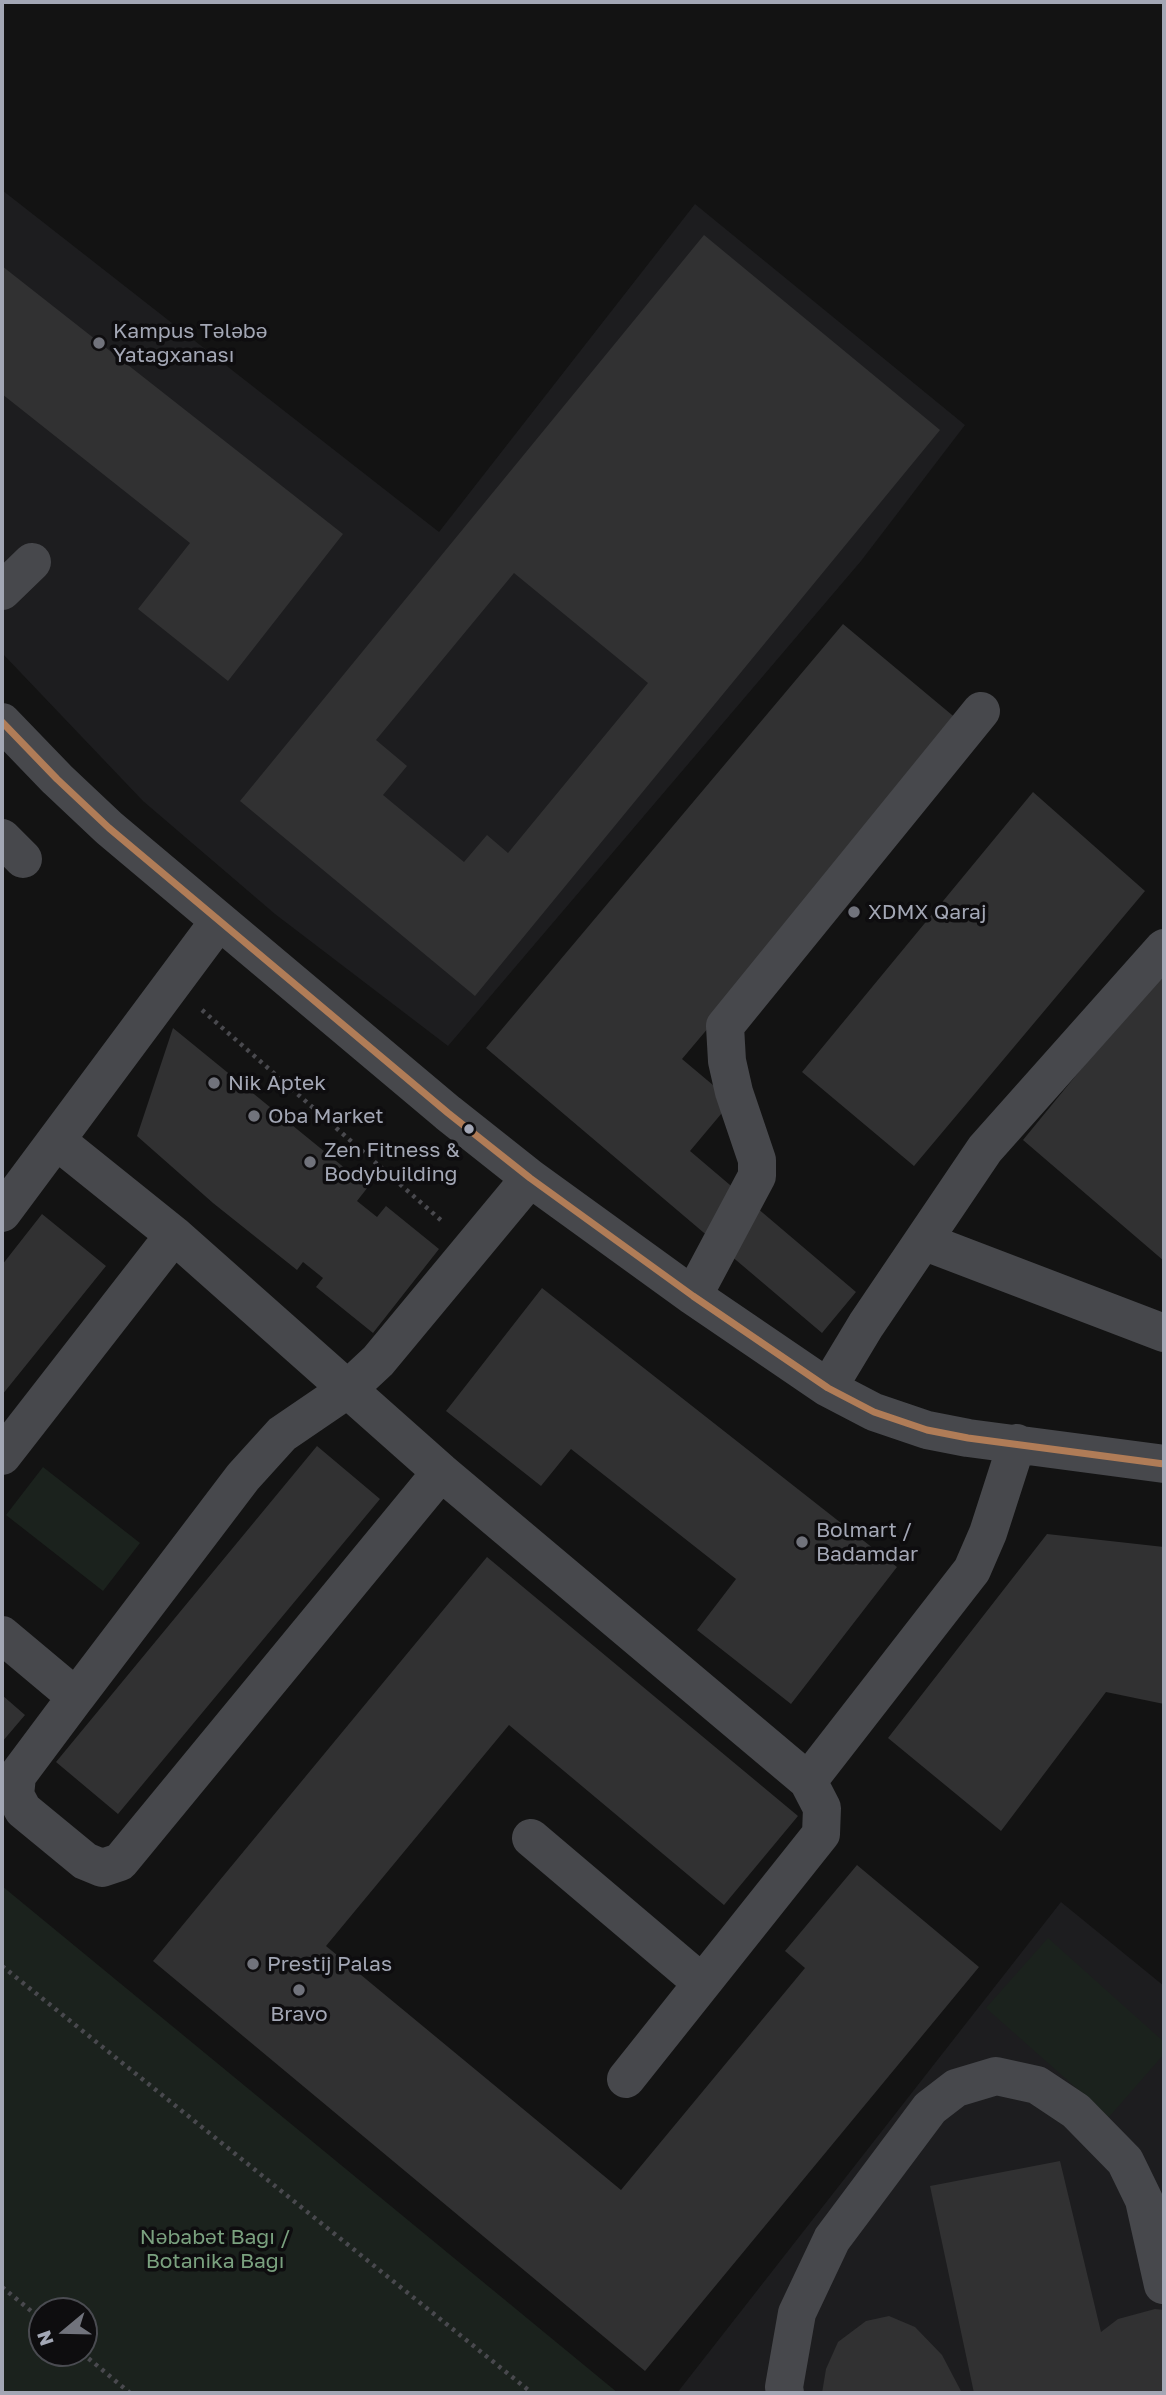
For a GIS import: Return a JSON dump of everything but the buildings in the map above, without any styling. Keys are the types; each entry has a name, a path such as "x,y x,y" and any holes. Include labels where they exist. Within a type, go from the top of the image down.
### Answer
{"street":[{"path":"2,592 32,562"},
{"path":"693,1296 757,1176 757,1160 734,1092 727,1061 725,1026 981,711"},
{"path":"2,722 109,828 428,1097 530,1178 693,1296 828,1388 874,1412 927,1430 1164,1464"},
{"path":"2,1213 219,921"},
{"path":"828,1388 866,1325 985,1149 1164,948"},
{"path":"57,1141 174,1236 441,1472 808,1781 822,1808 821,1834 626,2079"},
{"path":"441,1472 120,1861 102,1868 85,1861 23,1810 15,1795 17,1776 243,1478 282,1434 348,1389 378,1361 530,1178"},
{"path":"2,1456 174,1236"},
{"path":"923,1241 1164,1333"},
{"path":"808,1781 972,1570 988,1533 1017,1443"},
{"path":"2,1635 76,1697"},
{"path":"531,1838 702,1983"},
{"path":"785,2393 797,2313 832,2239 930,2108 956,2088 996,2076 1037,2085 1076,2110 1125,2161 1144,2200 1163,2285"}],"path":[{"path":"173,985 472,1248"},
{"path":"2,1966 532,2393"},
{"path":"2,2287 28,2308"},
{"path":"98,2366 130,2393"}],"shaded area":[{"path":"2,190 439,532 695,204 965,425 861,561 448,1046 275,914 143,801 2,653"},
{"path":"1061,1902 1164,1986 1164,2393 677,2393"}],"green space":[{"path":"43,1467 140,1543 103,1591 6,1515"},
{"name":"Nəbabət Bağı / Botanika Bağı","path":"2,1886 618,2393 2,2393"},
{"path":"1048,1938 1164,2042 1164,2054 1109,2117 986,2008"}],"transit line":[{"path":"2,722 109,828 448,1113 530,1178 693,1296 828,1388 874,1412 927,1430 1164,1464"}],"place":[{"name":"Kampus Tələbə Yatağxanası","path":"99,343"},
{"name":"XDMX Qaraj","path":"854,912"},
{"name":"Nik Aptek","path":"214,1083"},
{"name":"Oba Market","path":"254,1116"},
{"name":"Zen Fitness & Bodybuilding","path":"310,1162"},
{"name":"Bolmart / Badamdar","path":"802,1542"},
{"name":"Prestij Palas","path":"253,1964"},
{"name":"Bravo","path":"299,1990"}]}
